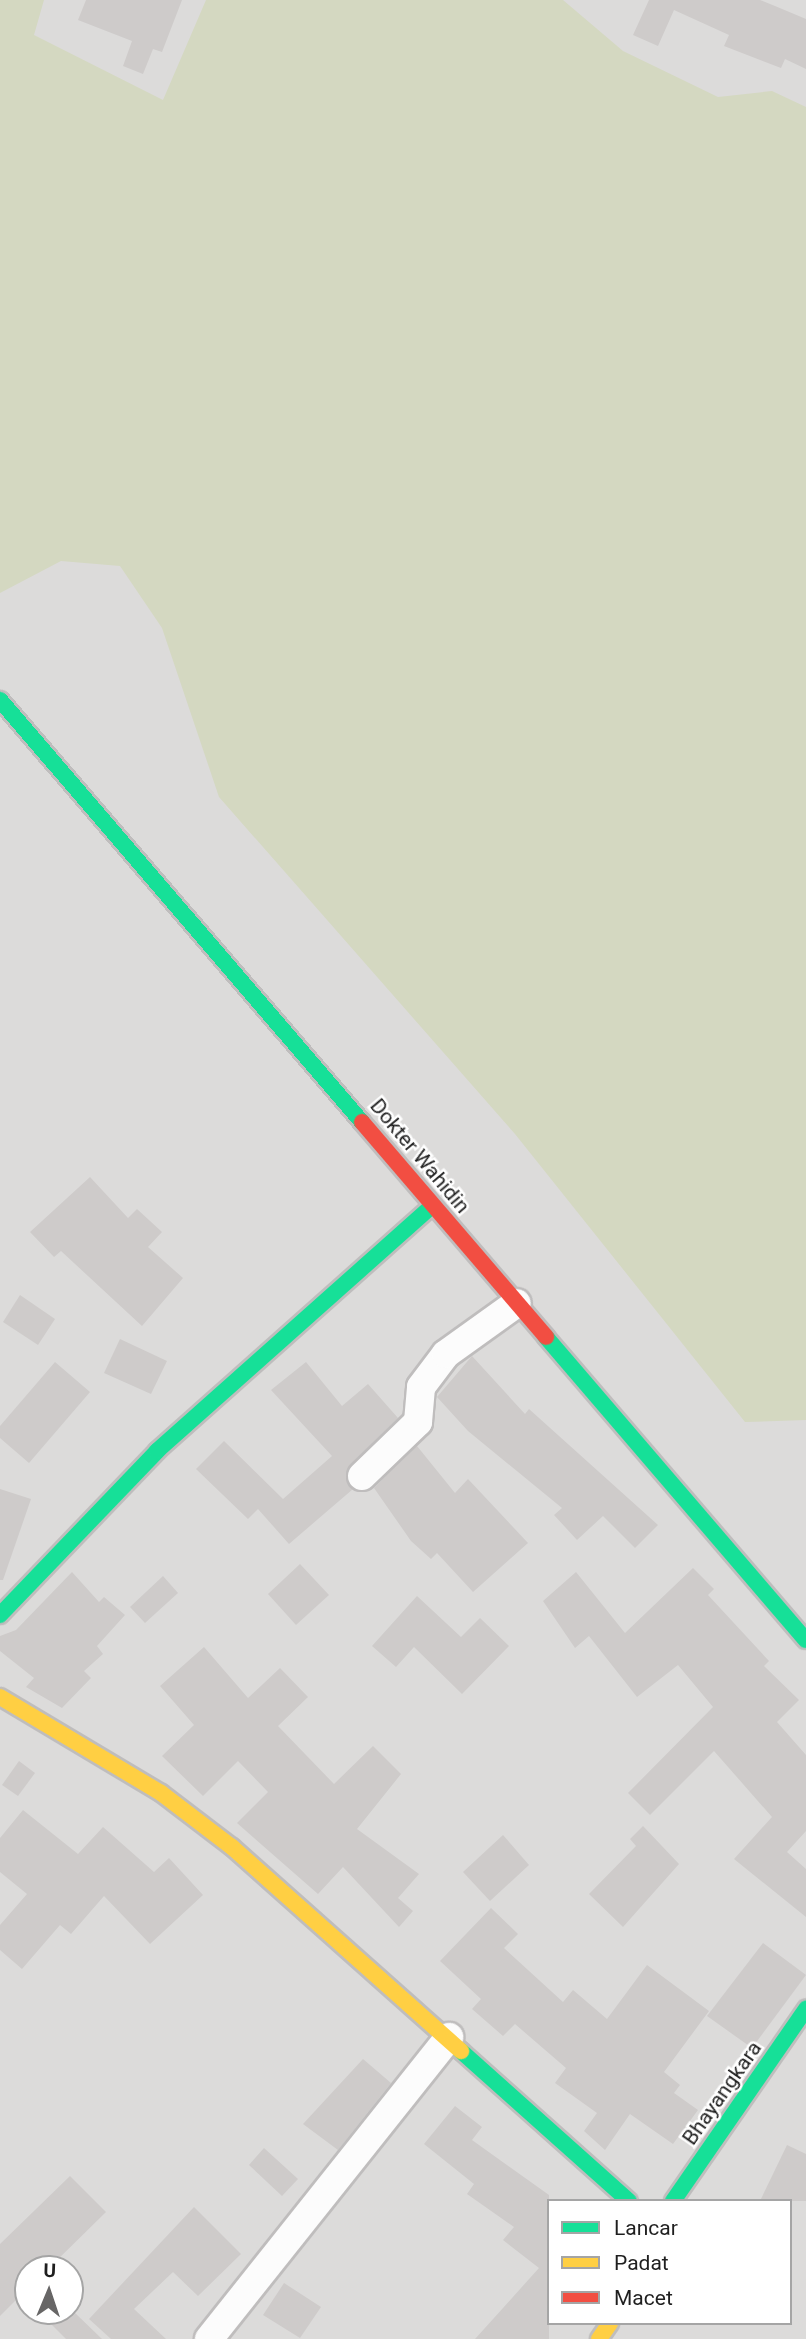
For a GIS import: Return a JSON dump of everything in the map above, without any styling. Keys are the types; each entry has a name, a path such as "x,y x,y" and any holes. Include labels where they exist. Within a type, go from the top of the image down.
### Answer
{"street":[{"name":"Dokter Wahidin","path":"0,700 246,980 432,1206 806,1640"},
{"path":"0,1615 157,1451 432,1206"},
{"path":"362,1476 418,1422 421,1387 446,1354 517,1303"},
{"path":"0,1697 191,1815 449,2037 627,2199"},
{"name":"Bhayangkara","path":"674,2199 806,2008"},
{"path":"209,2339 449,2037"},
{"name":"Bhayangkara","path":"697,2199 727,2157"}],"shaded area":[{"path":"0,0 806,0 806,2339 0,2339"}],"green space":[{"path":"0,0 44,0 34,35 163,100 206,0 563,0 623,51 718,97 772,91 806,107 806,1420 745,1422 515,1134 219,797 162,628 120,566 61,561 0,593"}],"building":[{"path":"86,0 182,0 162,52 153,49 143,74 123,66 132,41 78,20"},
{"path":"649,0 760,0 806,19 806,69 785,59 781,68 724,46 729,35 674,10 658,46 633,35"},
{"path":"90,1177 128,1218 137,1209 162,1232 148,1247 183,1278 142,1326 61,1251 54,1257 30,1232"},
{"path":"20,1295 55,1319 38,1345 3,1322"},
{"path":"120,1339 167,1361 151,1394 104,1373"},
{"path":"472,1356 525,1414 529,1409 658,1525 635,1548 603,1516 577,1540 554,1515 562,1508 468,1431 437,1397"},
{"path":"55,1362 90,1392 29,1463 0,1438 0,1426"},
{"path":"306,1362 342,1406 368,1384 398,1418 350,1465 346,1479 353,1489 289,1544 258,1509 248,1519 196,1469 224,1441 283,1499 332,1456 271,1390"},
{"path":"417,1446 455,1493 468,1479 528,1543 473,1592 437,1553 431,1559 411,1541 374,1488"},
{"path":"0,1489 31,1499 3,1580 0,1580"},
{"path":"300,1564 329,1595 296,1625 268,1594"},
{"path":"693,1568 714,1589 708,1595 769,1661 764,1666 799,1700 777,1722 806,1755 806,1831 787,1852 806,1869 806,1917 734,1859 772,1817 714,1751 650,1815 628,1793 713,1707 678,1665 637,1697 589,1636 575,1648 543,1601 576,1572 625,1633"},
{"path":"72,1572 99,1602 104,1597 125,1615 97,1646 103,1654 84,1671 91,1678 62,1708 26,1687 34,1678 0,1651 0,1636 16,1630"},
{"path":"163,1576 178,1593 145,1623 130,1607"},
{"path":"417,1596 461,1637 480,1618 509,1646 462,1694 414,1647 396,1667 372,1646"},
{"path":"204,1647 248,1698 280,1668 308,1697 278,1726 334,1784 373,1746 401,1774 357,1829 419,1874 398,1898 413,1911 399,1927 343,1867 318,1894 237,1823 268,1792 238,1761 203,1796 162,1756 194,1725 160,1686"},
{"path":"19,1761 35,1773 18,1796 2,1785"},
{"path":"23,1810 78,1854 103,1827 154,1872 169,1858 203,1895 150,1944 104,1896 71,1934 60,1925 22,1969 0,1950 0,1925 27,1894 0,1872 0,1838"},
{"path":"643,1826 679,1864 623,1927 589,1894 636,1846 630,1839"},
{"path":"503,1835 529,1865 490,1901 463,1872"},
{"path":"491,1908 518,1934 504,1948 563,2002 573,1990 607,2019 647,1965 709,2011 664,2072 680,2085 674,2093 698,2110 673,2144 630,2114 605,2150 584,2131 597,2113 555,2083 566,2068 515,2024 503,2036 472,2009 481,1999 440,1961"},
{"path":"763,1943 806,1975 752,2048 707,2016"},
{"path":"363,2059 391,2083 338,2150 303,2124"},
{"path":"455,2106 482,2127 472,2140 549,2195 549,2339 475,2339 539,2268 503,2240 514,2227 467,2194 474,2184 424,2144"},
{"path":"787,2145 806,2154 806,2201 761,2199"},
{"path":"264,2148 298,2179 282,2196 249,2165"},
{"path":"70,2176 106,2212 62,2255 14,2255 14,2302 0,2316 0,2244"},
{"path":"194,2207 241,2254 198,2296 173,2272 134,2309 166,2339 111,2339 89,2319"},
{"path":"284,2283 321,2307 300,2338 263,2315"},
{"path":"84,2322 102,2339 66,2339 52,2325 84,2325"}],"traffic: fast":[{"path":"0,700 362,1122"},
{"path":"0,1615 157,1451 432,1206"},
{"path":"546,1337 806,1640"},
{"path":"674,2199 806,2009"},
{"path":"461,2051 627,2199"}],"traffic: slow":[{"path":"0,1697 161,1793 232,1847 461,2051"},
{"path":"599,2339 609,2325"}],"traffic: jam":[{"path":"362,1122 546,1337"}]}
